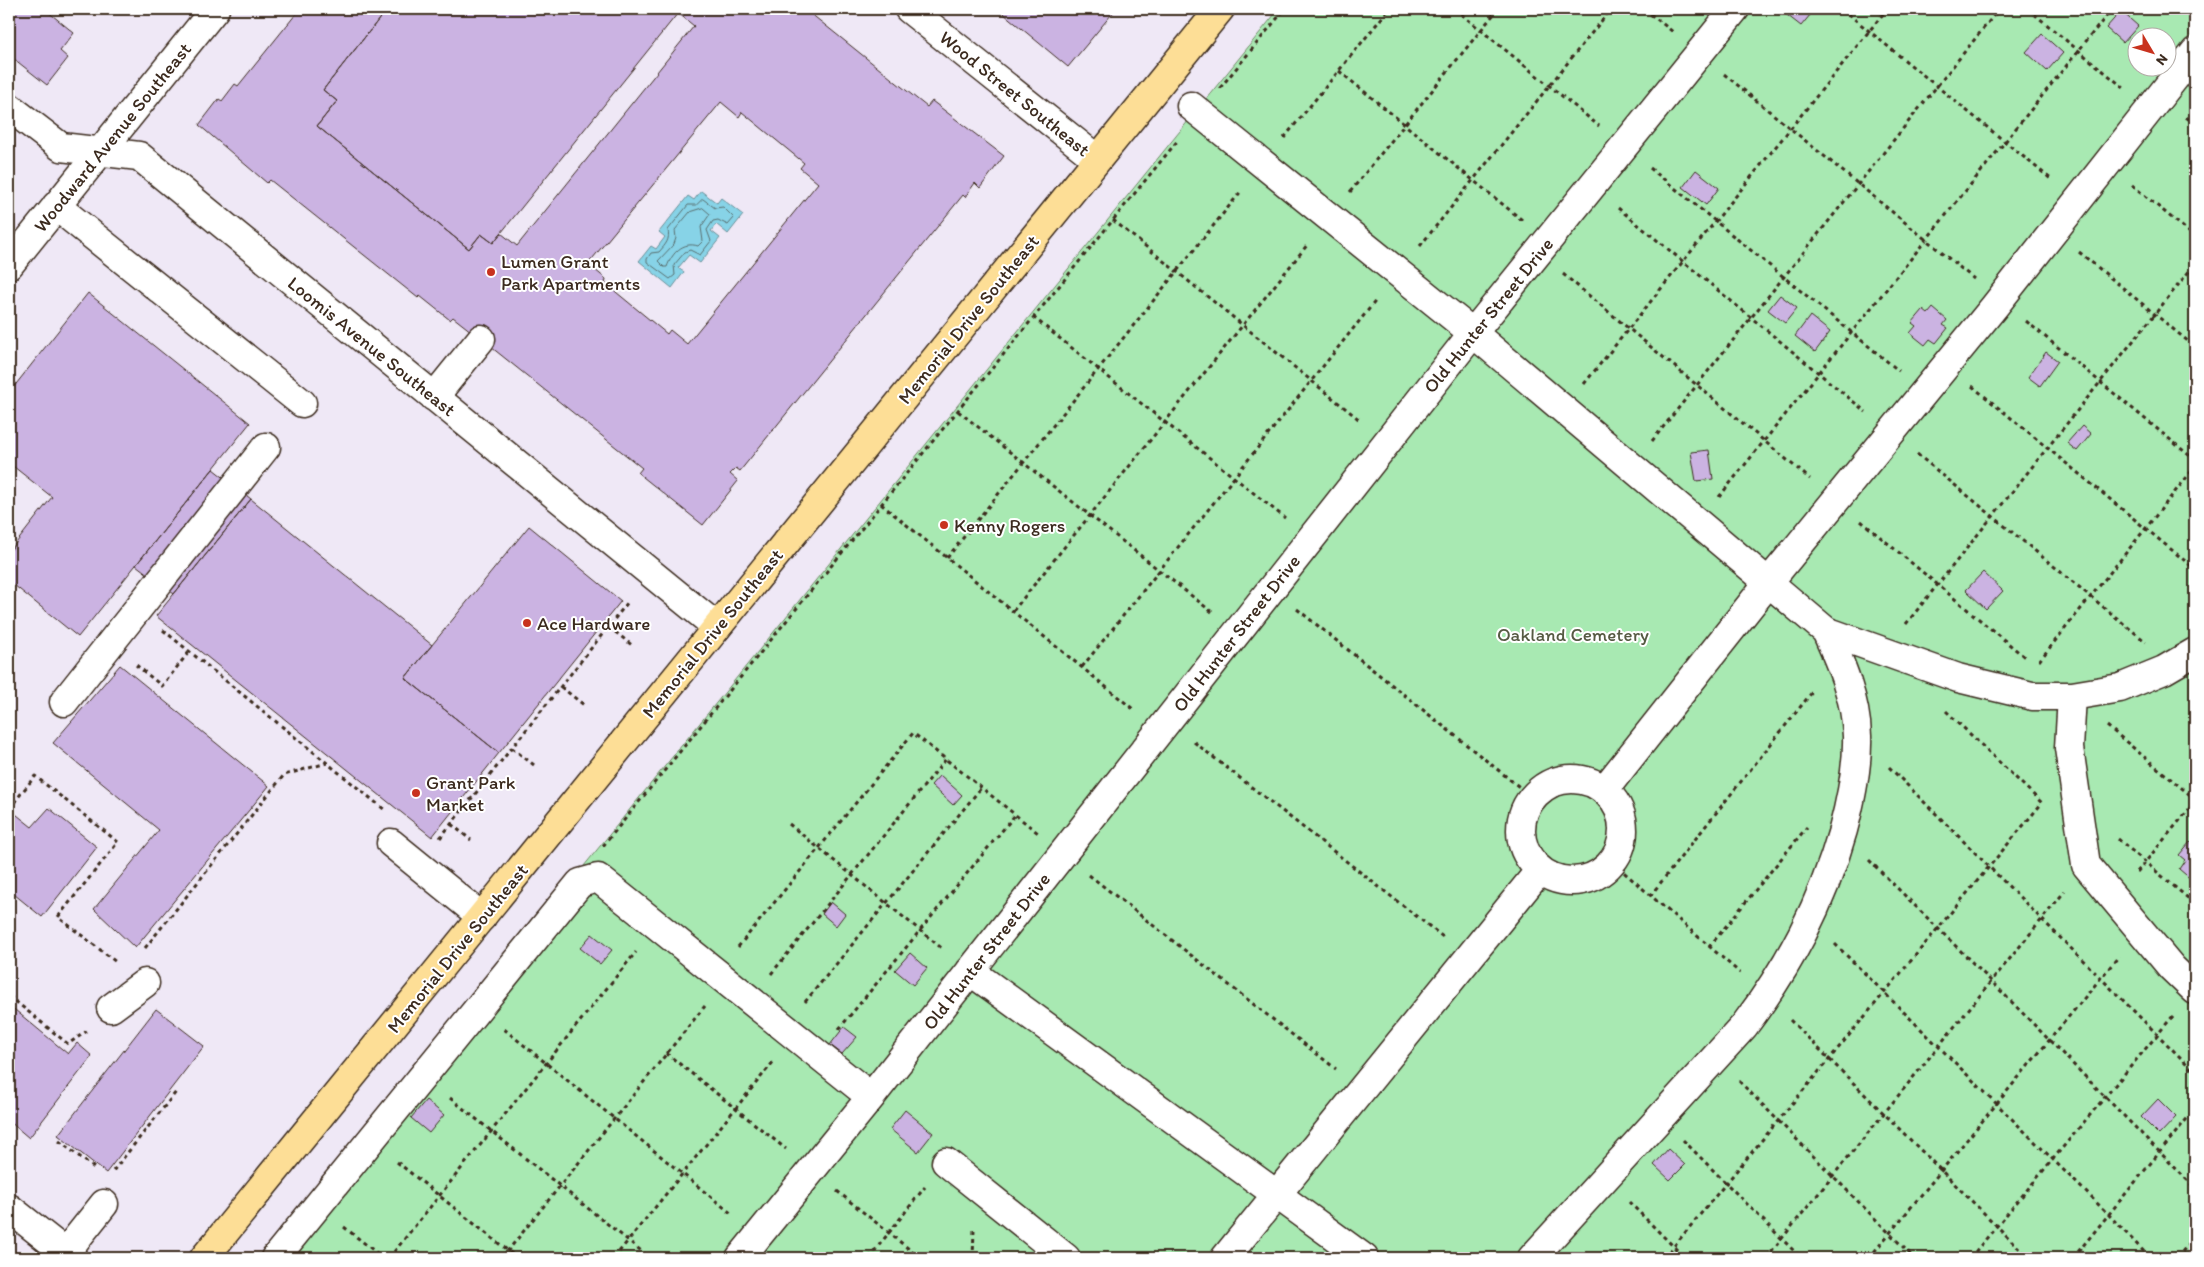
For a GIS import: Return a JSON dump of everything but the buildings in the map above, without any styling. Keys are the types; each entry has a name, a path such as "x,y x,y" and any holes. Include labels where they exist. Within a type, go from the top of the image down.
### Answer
{"main road":[{"name":"Memorial Drive Southeast","path":"204,1258 1220,9"}],"street":[{"name":"Woodward Avenue Southeast","path":"9,266 215,9"},
{"name":"Wood Street Southeast","path":"909,9 1098,159"},
{"name":"Old Hunter Street Drive","path":"740,1258 871,1097 1473,333 1735,9"},
{"path":"1604,790 1768,582 1999,300 2195,52"},
{"name":"Loomis Avenue Southeast","path":"9,107 61,147 139,156 717,628"},
{"path":"1196,109 1473,333 1826,631 1958,678 2032,696 2072,696 2120,688 2164,670 2195,652"},
{"path":"56,206 302,402"},
{"path":"434,397 481,339"},
{"path":"64,702 266,447"},
{"path":"1532,1258 1744,1026 1766,996 1804,933 1822,893 1842,834 1856,767 1857,735 1853,704 1839,659 1826,631"},
{"path":"2072,696 2069,748 2084,853 2114,900 2172,968 2187,1000"},
{"path":"1575,779 1590,782 1604,790 1615,802 1622,817 1623,833 1620,848 1612,862 1600,873 1585,879 1570,881 1554,877 1540,870 1530,858 1523,843 1522,828 1525,812 1533,798 1545,788 1559,781 1575,779"},
{"path":"391,843 482,917"},
{"path":"1225,1258 1540,870"},
{"path":"275,1258 580,883 598,878 871,1097"},
{"path":"970,971 1364,1258"},
{"path":"112,1008 145,983"},
{"path":"946,1162 1066,1258"},
{"path":"9,1208 69,1256 106,1191"}],"path":[{"path":"580,883 591,861 1113,220 1196,109 1285,9"},
{"path":"1278,145 1389,9"},
{"path":"1456,9 1924,392"},
{"path":"1345,199 1498,9"},
{"path":"1414,253 1611,9"},
{"path":"1644,9 2195,460"},
{"path":"1842,9 2078,200"},
{"path":"1580,389 1886,9"},
{"path":"1648,445 1999,9"},
{"path":"2028,9 2150,109"},
{"path":"1715,501 2112,9"},
{"path":"1339,71 1473,180 1630,329 2036,666"},
{"path":"2107,164 2195,237"},
{"path":"947,558 1247,184"},
{"path":"1113,220 1387,442"},
{"path":"2054,231 2195,347"},
{"path":"1013,611 1314,238"},
{"path":"1884,652 2195,264"},
{"path":"1082,667 1382,292"},
{"path":"1033,317 1311,538"},
{"path":"1946,365 2195,569"},
{"path":"958,411 1237,632"},
{"path":"2014,693 2195,467"},
{"path":"882,504 1159,730"},
{"path":"437,842 628,602"},
{"path":"1290,603 1533,798"},
{"path":"137,610 387,811"},
{"path":"609,626 633,646"},
{"path":"110,644 162,686 189,652"},
{"path":"1650,896 1839,659"},
{"path":"561,687 584,705"},
{"path":"2072,696 2195,800 2114,900"},
{"path":"1766,1258 2042,919 2084,853 2042,803 1941,706"},
{"path":"502,1258 615,1118 818,848 913,733 1063,853"},
{"path":"1857,735 2195,1072"},
{"path":"1192,740 1469,958"},
{"path":"512,748 534,765"},
{"path":"750,1000 946,759"},
{"path":"139,956 284,775 327,763"},
{"path":"9,809 35,776 118,842 58,917 120,965"},
{"path":"614,1258 683,1174 886,903 981,788"},
{"path":"1664,1258 2042,803"},
{"path":"2077,804 2195,904"},
{"path":"818,1055 1015,815"},
{"path":"1709,947 1813,819"},
{"path":"451,824 471,840"},
{"path":"789,824 970,971"},
{"path":"1842,834 1991,981 2195,1188"},
{"path":"1612,862 1766,996 2029,1258"},
{"path":"1086,872 1362,1089"},
{"path":"1810,919 1997,1103 2150,1258"},
{"path":"389,1258 657,926"},
{"path":"1869,1258 2140,930"},
{"path":"9,996 68,1044 90,1029"},
{"path":"1970,1258 2187,1000"},
{"path":"478,1008 759,1235"},
{"path":"1716,1056 1914,1258"},
{"path":"423,1076 650,1258"},
{"path":"106,1191 176,1092"},
{"path":"2073,1258 2195,1109"},
{"path":"1661,1117 1801,1258"},
{"path":"59,1141 100,1173"},
{"path":"371,1141 517,1258"},
{"path":"868,1258 946,1162"},
{"path":"1605,1178 1685,1258"},
{"path":"318,1206 383,1258"},
{"path":"2177,1258 2195,1236"}],"green space":[{"name":"Oakland Cemetery","path":"1279,9 2195,9 2195,1258 266,1258"}],"water":[{"path":"701,191 717,203 721,198 743,215 728,234 716,224 711,231 720,238 700,263 689,255 678,268 684,272 672,288 639,261 651,246 656,249 665,237 659,232 688,196 694,200"}],"place":[{"name":"Lumen Grant Park Apartments","path":"491,272"},
{"name":"Kenny Rogers","path":"944,525"},
{"name":"Ace Hardware","path":"527,623"},
{"name":"Grant Park Market","path":"416,793"}]}
